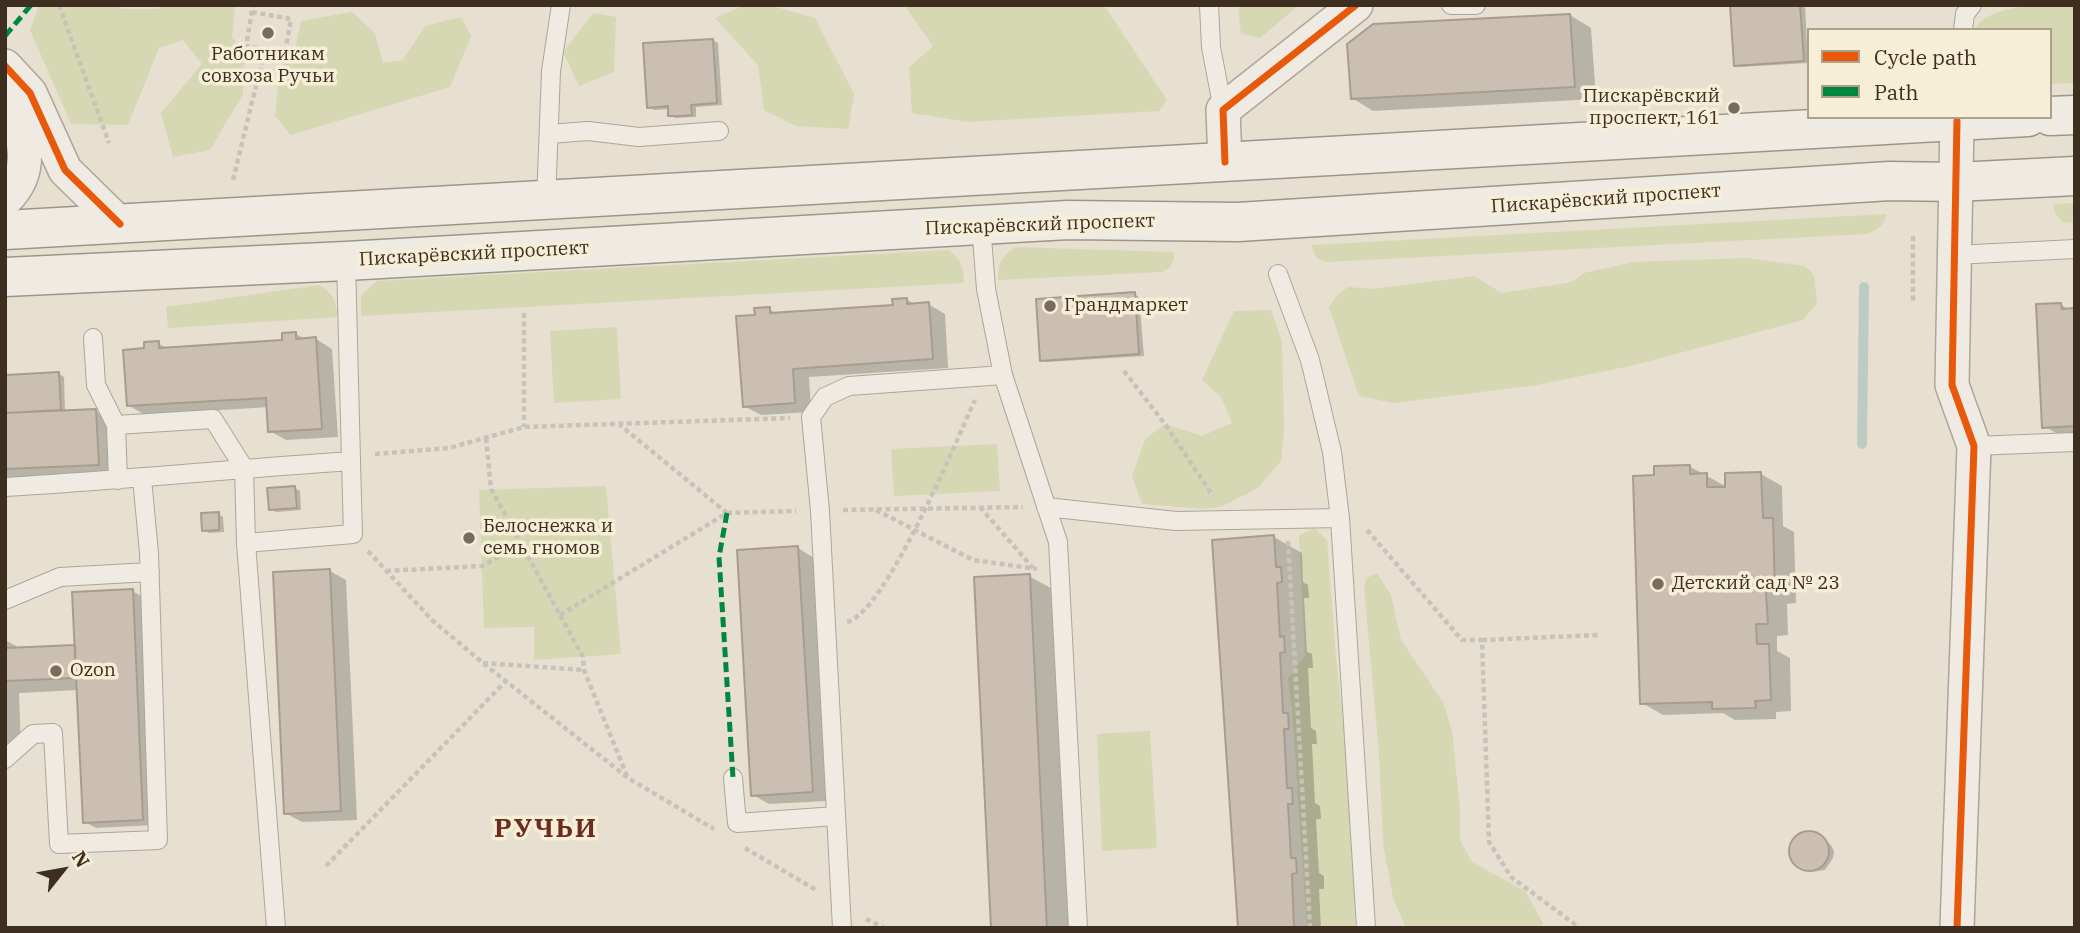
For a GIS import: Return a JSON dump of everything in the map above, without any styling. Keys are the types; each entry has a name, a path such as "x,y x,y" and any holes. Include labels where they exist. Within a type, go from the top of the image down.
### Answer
{"main road":[{"path":"2052,116 2075,115"},
{"path":"5,230 1957,119"},
{"name":"Пискарёвский проспект","path":"5,277 346,261 1068,220 1238,222 1890,181 1956,182 2075,176"}],"street":[{"path":"1225,162 1223,110 1356,5"},
{"path":"5,66 30,93 65,170 120,224"},
{"path":"5,104 20,129 26,151 24,172 15,191 5,200"},
{"path":"1957,119 1952,385 1974,446 1957,928"}],"lane":[{"path":"546,200 551,71 561,5"},
{"path":"1209,5 1211,47 1223,110"},
{"path":"1451,5 1476,5"},
{"path":"1963,28 1965,14 1972,5"},
{"path":"549,134 588,131 639,137 719,131"},
{"path":"981,225 994,376 1058,542 1078,928"},
{"path":"1954,255 2075,249"},
{"path":"246,543 353,534 346,261"},
{"path":"1278,274 1310,360 1332,452 1339,510 1366,928"},
{"path":"93,338 96,386 116,425 118,480"},
{"path":"842,928 820,511 811,417 825,397 849,386 994,376"},
{"path":"116,425 214,419 244,468 246,543 276,928"},
{"path":"1974,446 2075,442"},
{"path":"5,486 118,480 351,461"},
{"path":"5,760 33,734 53,733 59,844 158,840 150,572 142,478"},
{"path":"1046,507 1176,521 1286,519 1339,510"},
{"path":"5,600 60,577 150,572"},
{"path":"733,778 737,823 836,817"}],"path":[{"path":"59,5 109,143"},
{"path":"251,12 291,19 285,53 246,46 251,12 253,5"},
{"path":"233,180 265,49"},
{"path":"1913,236 1913,303"},
{"path":"524,313 524,427"},
{"path":"1124,371 1166,425 1230,520"},
{"path":"826,628 853,621 864,614 906,550 994,376"},
{"path":"351,461 365,455 449,448 524,427 811,417"},
{"path":"620,425 727,513"},
{"path":"486,438 491,489 583,657 584,670 628,778"},
{"path":"560,615 727,513 1046,507"},
{"path":"979,508 1034,569"},
{"path":"875,509 973,560 1060,573"},
{"path":"1339,510 1352,513 1462,640 1598,635"},
{"path":"1286,519 1310,928"},
{"path":"353,534 433,621 506,681 628,778 722,834"},
{"path":"386,571 482,566 522,545"},
{"path":"1482,640 1489,842 1511,877 1580,928"},
{"path":"484,663 584,670"},
{"path":"326,866 506,681"},
{"path":"734,841 840,905 884,928"}],"green space":[{"path":"39,5 118,5 122,9 158,9 160,5 235,5 232,37 244,53 243,94 210,150 173,157 161,113 202,64 183,40 159,48 128,125 71,124 30,30"},
{"path":"745,5 769,5 815,18 854,94 848,129 796,126 764,110 758,65 715,18"},
{"path":"910,5 1104,5 1167,100 1159,111 967,122 912,113 909,67 933,46 906,8"},
{"path":"1238,5 1299,5 1260,38 1241,34"},
{"path":"2075,5 2075,83 2052,84 2052,28 1976,28 1992,14 2035,6"},
{"path":"352,12 375,33 383,63 403,60 425,26 461,17 471,36 450,87 291,135 275,116 280,67 294,57 301,21"},
{"path":"593,13 616,17 614,72 579,86 563,52"},
{"path":"2075,203 2075,222 2063,223 2055,213 2054,204"},
{"path":"1887,214 1880,227 1867,234 1327,262 1316,256 1312,245"},
{"path":"1015,247 1174,252 1174,256 1170,266 1162,272 998,280 1001,261"},
{"path":"949,250 961,264 964,283 361,316 361,295 377,281"},
{"path":"1747,258 1805,266 1814,275 1817,303 1803,320 1635,365 1537,385 1393,403 1359,396 1329,307 1337,295 1348,287 1373,289 1474,276 1502,293 1572,282 1584,273 1634,262"},
{"path":"319,285 333,298 338,317 168,328 166,307"},
{"path":"1271,310 1282,341 1284,430 1281,461 1258,488 1221,507 1203,509 1142,504 1132,477 1145,439 1165,424 1202,436 1232,423 1221,397 1202,380 1234,311"},
{"path":"617,327 621,399 554,403 550,331"},
{"path":"997,444 1000,491 894,496 891,449"},
{"path":"606,486 621,654 534,660 534,627 484,628 479,490"},
{"path":"1314,528 1327,540 1336,657 1355,832 1355,928 1307,928 1288,678 1305,656 1299,536"},
{"path":"1377,573 1391,595 1401,640 1443,702 1452,731 1460,809 1460,840 1472,862 1525,891 1543,923 1540,928 1406,928 1393,898 1383,843 1379,754 1364,587 1367,578"},
{"path":"1150,731 1157,848 1102,851 1097,734"}],"building":[{"path":"1730,5 1800,5 1804,61 1734,66"},
{"path":"1570,14 1575,87 1351,99 1347,44 1373,24"},
{"path":"713,39 717,103 691,105 692,115 680,116 668,116 668,106 647,108 643,43"},
{"path":"1135,292 1139,354 1040,361 1036,299"},
{"path":"907,298 907,304 929,302 933,359 793,369 795,403 743,407 736,316 755,315 754,308 770,307 770,313 893,305 892,299"},
{"path":"2061,303 2062,309 2075,308 2075,426 2042,428 2036,304"},
{"path":"296,332 296,339 316,337 322,429 268,432 266,398 127,406 123,350 144,348 144,342 159,341 159,348 282,340 282,333"},
{"path":"59,372 61,410 5,413 5,375"},
{"path":"96,409 99,465 5,469 5,413"},
{"path":"1690,465 1690,474 1707,473 1707,487 1725,487 1725,473 1761,472 1763,518 1773,518 1775,592 1766,592 1768,624 1756,624 1757,644 1769,644 1771,700 1755,701 1756,708 1712,709 1712,702 1640,704 1633,476 1654,475 1654,466"},
{"path":"295,486 297,508 269,510 267,488"},
{"path":"219,512 219,530 202,531 201,513"},
{"path":"1274,535 1276,567 1281,567 1282,582 1277,583 1280,637 1284,636 1285,652 1280,653 1283,713 1288,713 1289,729 1284,729 1287,788 1292,788 1293,804 1288,804 1291,858 1296,858 1297,873 1292,874 1294,928 1238,928 1212,540"},
{"path":"798,546 813,792 751,796 737,550"},
{"path":"330,569 341,811 284,814 273,572"},
{"path":"1030,574 1047,928 991,928 974,577"},
{"path":"133,589 143,820 83,823 72,592"},
{"path":"75,645 76,678 5,681 5,648"},
{"path":"1809,831 1823,837 1829,851 1823,865 1809,871 1795,865 1789,851 1795,837"}],"waterway":[{"path":"1862,444 1864,287"}],"marked path":[{"path":"5,36 31,5"},
{"path":"727,513 719,557 733,778"}],"cycle path":[{"path":"1225,162 1223,110 1356,5"},
{"path":"5,66 30,93 65,170 120,224"},
{"path":"1957,121 1952,385 1974,446 1957,928"}],"place":[{"name":"Работникам совхоза Ручьи","path":"268,33"},
{"name":"Пискарёвский проспект, 161","path":"1734,108"},
{"name":"Грандмаркет","path":"1050,306"},
{"name":"Белоснежка и семь гномов","path":"469,538"},
{"name":"Детский сад № 23","path":"1658,584"},
{"name":"Ozon","path":"56,671"}],"district":[{"name":"РУЧЬИ","path":"546,829"}]}
